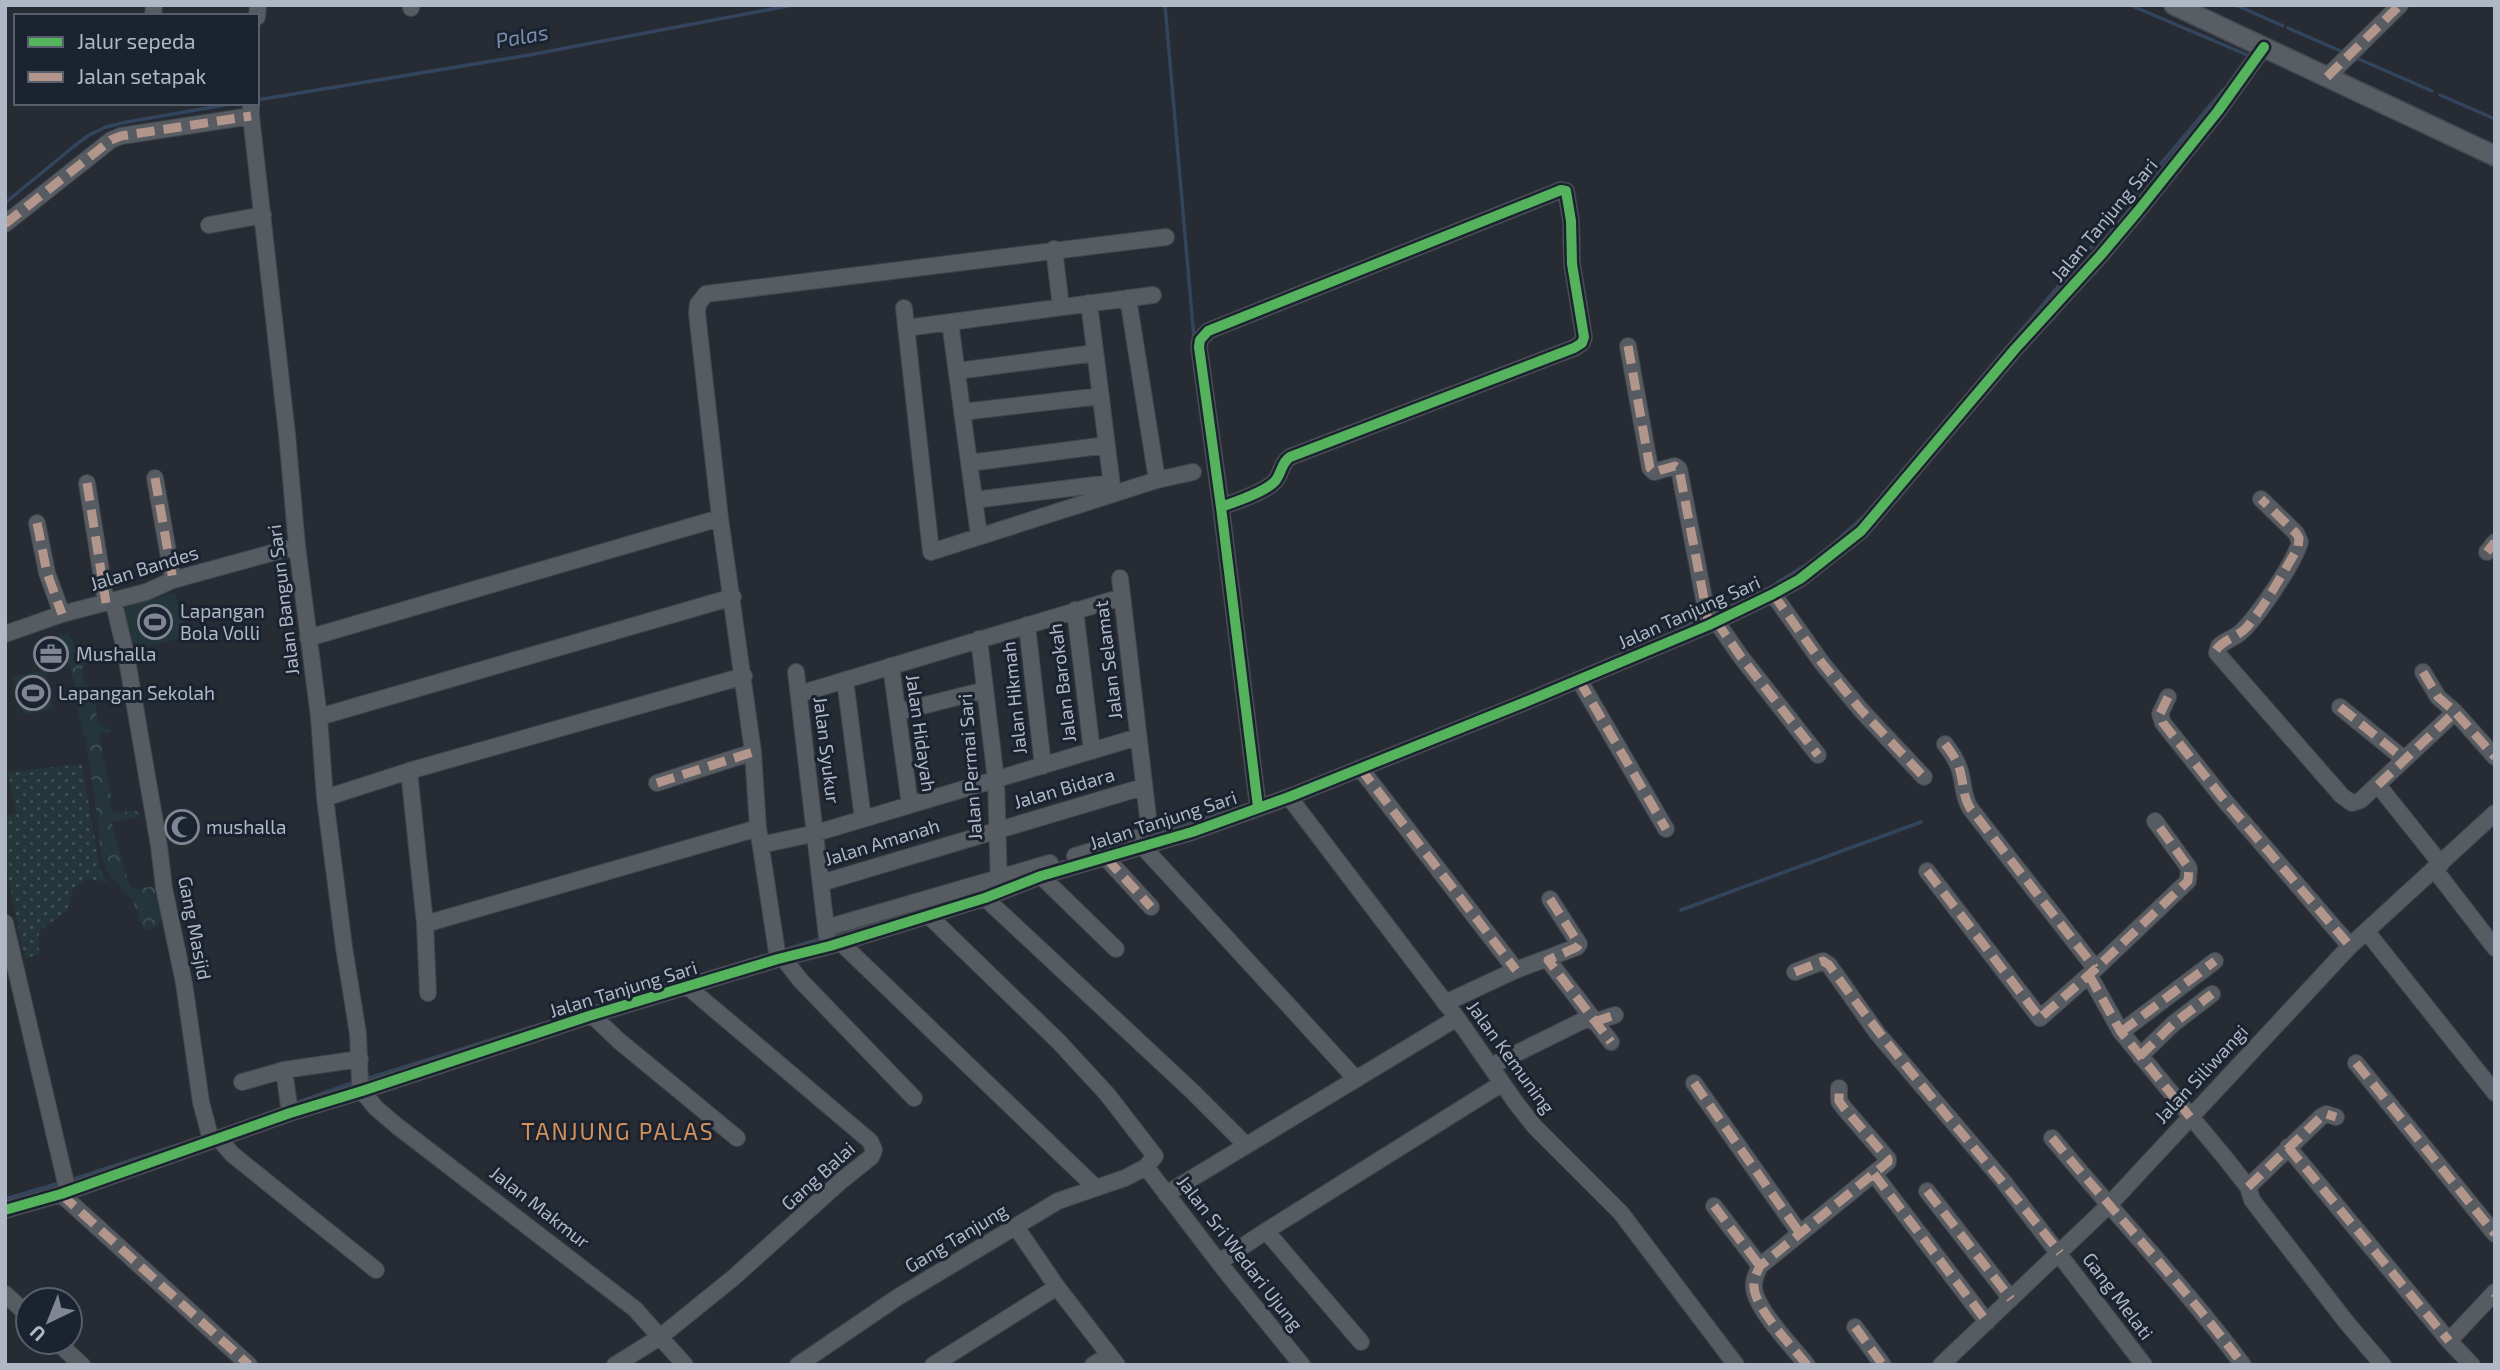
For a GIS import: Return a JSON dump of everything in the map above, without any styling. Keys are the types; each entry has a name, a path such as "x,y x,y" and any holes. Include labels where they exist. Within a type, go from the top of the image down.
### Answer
{"main road":[{"path":"2174,5 2495,156"}],"street":[{"path":"2327,77 2400,5"},
{"name":"Jalan Tanjung Sari","path":"5,1210 214,1139 289,1108 360,1084 688,987 781,958 830,938 929,916 996,887 1041,876 1258,803 1289,797 1579,680 1713,623 1773,594 1800,579 1861,531 2015,349 2130,220 2218,111 2264,47"},
{"path":"5,224 111,140 251,110"},
{"name":"Jalan Bangun Sari","path":"251,110 287,434 296,546 320,717 325,798 358,1034 360,1084"},
{"path":"1221,508 1270,486 1279,475 1284,461 1290,457 1582,343 1584,337 1572,264 1569,201 1566,191 1561,190 1379,261 1203,335 1199,347 1258,803"},
{"path":"209,225 263,215"},
{"path":"914,1098 781,958 758,828 753,752 720,518 698,304 706,294 1166,237"},
{"path":"1054,249 1061,307"},
{"path":"906,328 1153,295"},
{"path":"1128,298 1157,480"},
{"path":"1089,303 1112,489"},
{"path":"904,308 930,552 1112,489"},
{"path":"950,322 979,536"},
{"path":"1628,346 1650,468 1654,472 1675,467 1679,469 1713,623 1818,755"},
{"path":"957,371 1095,353"},
{"path":"962,412 1101,396"},
{"path":"969,463 1107,445"},
{"path":"974,500 1112,489 1193,472"},
{"path":"155,478 173,580"},
{"name":"Gang Masjid","path":"87,483 110,601 126,654 164,888 184,983 201,1102 214,1139"},
{"path":"2261,499 2296,533 2299,538 2298,548 2253,619 2237,636 2218,646 2217,653 2348,801 2357,803 2455,712"},
{"path":"307,638 720,518"},
{"path":"37,523 47,573 62,614"},
{"name":"Jalan Bandes","path":"5,634 62,614 146,592 173,580 296,546"},
{"name":"Jalan Selamat","path":"1120,578 1149,826"},
{"path":"1773,594 1822,663 1861,710 1924,777"},
{"path":"320,717 733,597"},
{"path":"799,694 1122,597"},
{"name":"Jalan Barokah","path":"1075,610 1092,751"},
{"name":"Jalan Hikmah","path":"1027,625 1043,766"},
{"name":"Jalan Permai Sari","path":"979,639 996,780 996,887"},
{"name":"Jalan Hidayah","path":"891,666 910,805"},
{"name":"Jalan Syukur","path":"796,672 830,938"},
{"path":"2423,672 2438,697 2495,757"},
{"path":"325,798 409,771 744,676"},
{"path":"845,680 863,819"},
{"path":"1579,680 1666,830"},
{"path":"898,712 985,690"},
{"path":"2168,697 2160,714 2162,723 2225,801 2350,946"},
{"path":"2340,707 2404,759"},
{"path":"761,845 817,833 1138,737"},
{"path":"1945,744 1962,776 1963,796 2092,972 2121,1032 2248,1187 2252,1200 2383,1365"},
{"path":"657,783 753,752"},
{"path":"1360,768 1516,970"},
{"path":"409,771 425,925 428,993"},
{"path":"2378,785 2495,948"},
{"name":"Jalan Bidara","path":"997,829 1143,787"},
{"name":"Jalan Kemuning","path":"1289,797 1457,1018 1501,1084 1535,1127 1621,1213 1736,1365"},
{"name":"Jalan Siliwangi","path":"1941,1365 2108,1206 2350,946 2495,813"},
{"path":"1927,871 2040,1017 2188,881 2189,868 2155,821"},
{"path":"425,925 758,828"},
{"name":"Jalan Amanah","path":"821,883 997,829"},
{"path":"1140,843 1356,1079"},
{"path":"1095,1187 830,938 1109,853 1152,907"},
{"path":"1041,876 1116,949"},
{"path":"996,887 1246,1145"},
{"path":"1445,1003 1516,970 1577,947 1579,944 1550,899"},
{"path":"929,916 1059,1042 1107,1094 1154,1156 1146,1167"},
{"path":"5,923 66,1189 249,1365"},
{"path":"2367,932 2495,1093"},
{"path":"1548,960 1611,1042"},
{"name":"Gang Melati","path":"1795,972 1817,962 1823,961 1829,965 1878,1034 2003,1181 2144,1365"},
{"path":"2121,1032 2215,961"},
{"name":"Gang Balai","path":"660,1337 807,1213 871,1157 874,1150 870,1141 688,987"},
{"path":"2140,1056 2173,1024 2212,994"},
{"path":"592,1015 618,1040 737,1138"},
{"path":"1491,1066 1592,1019 1615,1015"},
{"path":"1166,1194 1457,1018"},
{"path":"242,1082 285,1070 360,1059"},
{"path":"2356,1063 2495,1234"},
{"path":"285,1070 289,1108"},
{"path":"1694,1083 1799,1232"},
{"name":"Jalan Makmur","path":"360,1084 376,1108 397,1126 627,1302 650,1323 685,1365"},
{"path":"1219,1262 1501,1084"},
{"path":"1807,1365 1771,1320 1756,1296 1754,1282 1760,1266 1888,1162 1839,1101 1839,1088"},
{"path":"2248,1187 2321,1117 2326,1114 2336,1117"},
{"path":"2052,1138 2108,1206 2199,1308 2243,1365"},
{"path":"214,1139 376,1270"},
{"path":"2288,1147 2472,1365"},
{"name":"Gang Tanjung","path":"801,1364 898,1297 1058,1201 1125,1178 1146,1167"},
{"name":"Jalan Sri Wedari Ujung","path":"1146,1167 1302,1365"},
{"path":"1874,1174 1987,1322"},
{"path":"1927,1191 2011,1298"},
{"path":"1714,1206 1760,1266"},
{"path":"1016,1227 1057,1287 1113,1360 1093,1365"},
{"path":"1266,1231 1360,1342"},
{"path":"933,1365 1057,1287"},
{"path":"2449,1341 2494,1293"},
{"path":"1855,1327 1883,1365"},
{"path":"615,1365 660,1337"}],"green space":[{"name":"Lapangan Bola Volli","path":"175,592 188,636 135,651 122,608"},
{"path":"60,634 69,634 85,657 86,663 82,669 84,683 93,692 98,723 111,730 99,734 111,796 110,806 115,812 140,811 139,817 111,822 130,887 137,889 156,886 163,912 160,924 151,930 143,929 133,901 107,872 101,854 86,739 79,717 72,674 58,638"},
{"name":"Lapangan Sekolah","path":"45,670 53,709 23,715 13,677"},
{"path":"82,764 100,870 108,882 88,879 73,889 67,911 39,931 38,947 41,953 25,959 5,864 5,816 16,814 8,772"}],"waterway":[{"name":"Palas","path":"259,100 529,55 793,5"},
{"path":"1165,5 1194,338"},
{"path":"2130,5 2252,57"},
{"path":"2236,5 2283,26"},
{"path":"2288,28 2345,53"},
{"path":"2354,57 2432,91"},
{"path":"2144,184 2224,89"},
{"path":"2440,95 2495,119"},
{"name":"Palas","path":"5,203 73,147 106,127 225,105"},
{"path":"2013,340 2137,193"},
{"path":"1835,542 1863,517"},
{"path":"1778,582 1804,566"},
{"path":"1713,613 1731,606"},
{"path":"1677,630 1702,618"},
{"path":"1141,838 1230,810"},
{"path":"1681,910 1921,822"},
{"path":"830,935 853,928"},
{"path":"790,948 823,938"},
{"path":"366,1079 532,1027"},
{"path":"293,1104 355,1082"},
{"path":"71,1180 180,1144"},
{"path":"5,1199 60,1183"}],"marked path":[{"path":"2327,77 2400,5"},
{"path":"5,224 111,140 121,136 251,116"},
{"path":"1628,346 1650,468 1654,472 1675,466 1679,469 1709,625"},
{"path":"155,478 173,580"},
{"path":"87,483 106,603"},
{"path":"2216,650 2247,627 2298,548 2299,538 2296,533 2261,499"},
{"path":"37,523 47,573 62,614"},
{"path":"2487,552 2495,542"},
{"path":"1773,594 1822,663 1861,710 1924,777"},
{"path":"1716,621 1818,755"},
{"path":"2423,672 2438,697 2495,757"},
{"path":"1579,680 1666,829"},
{"path":"2168,697 2160,714 2163,723 2225,801 2350,946"},
{"path":"2340,707 2404,759"},
{"path":"2378,785 2455,712"},
{"path":"1945,744 1959,766 1970,808 2095,968"},
{"path":"657,783 753,752"},
{"path":"1360,768 1516,970"},
{"path":"1927,871 2040,1018 2188,881 2189,868 2155,821"},
{"path":"1106,858 1151,907"},
{"path":"1550,899 1579,944 1548,960 1611,1042"},
{"path":"1795,972 1823,961 1829,965 1884,1039 2060,1253"},
{"path":"2121,1032 2215,961"},
{"path":"2089,975 2121,1032 2190,1117"},
{"path":"2140,1056 2173,1024 2212,994"},
{"path":"1594,1022 1615,1015"},
{"path":"2356,1063 2495,1234"},
{"path":"1694,1083 1799,1232"},
{"path":"1807,1365 1761,1306 1754,1282 1760,1266 1888,1162 1839,1101 1839,1088"},
{"path":"2248,1187 2321,1117 2326,1114 2336,1117"},
{"path":"2052,1138 2173,1278 2243,1365"},
{"path":"2288,1147 2449,1341"},
{"path":"1874,1174 1987,1322"},
{"path":"1927,1191 2011,1299"},
{"path":"61,1194 249,1365"},
{"path":"1714,1206 1760,1266"},
{"path":"1855,1327 1883,1365"}],"cycle path":[{"path":"5,1210 61,1194 290,1113 592,1015 830,946 985,898 1041,876 1192,832 1289,797 1523,703 1709,625 1773,594 1800,579 1861,531 2015,349 2138,211 2218,111 2264,47"},
{"path":"1221,507 1199,347 1200,340 1208,331 1561,190 1566,191 1571,221 1572,264 1584,337 1582,343 1290,457 1272,484 1251,496 1221,507 1258,807"}],"place":[{"name":"Lapangan Bola Volli","path":"155,622"},
{"name":"Mushalla","path":"51,654"},
{"name":"Lapangan Sekolah","path":"33,693"},
{"name":"mushalla","path":"182,827"}],"district":[{"name":"TANJUNG PALAS","path":"618,1132"}]}
